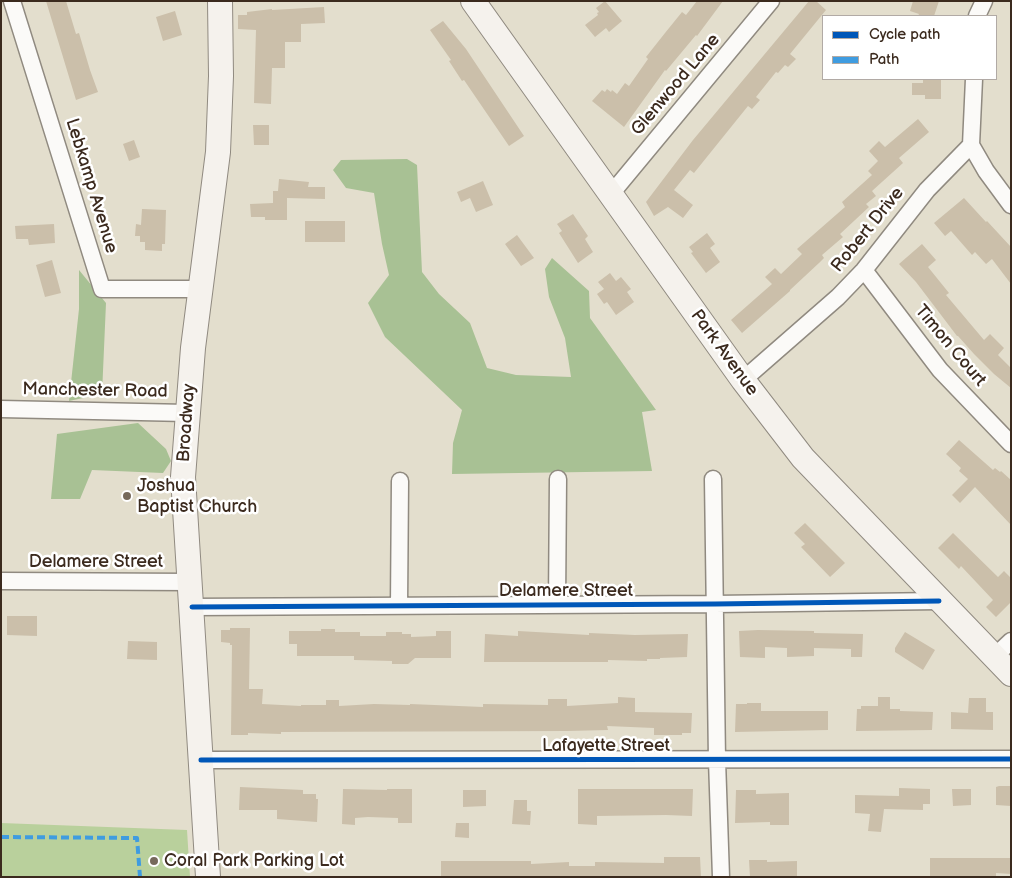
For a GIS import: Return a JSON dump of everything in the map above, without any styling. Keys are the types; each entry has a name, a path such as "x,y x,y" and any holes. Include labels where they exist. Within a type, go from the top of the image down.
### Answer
{"main road":[{"name":"Broadway","path":"208,877 183,477 193,348 215,182 220,126 220,1"},
{"name":"Park Avenue","path":"473,1 508,53 743,380 803,458 939,601 1002,649 1011,674"}],"street":[{"name":"Lebkamp Avenue","path":"12,1 102,289 201,289"},
{"name":"Glenwood Lane","path":"611,194 771,1"},
{"path":"977,15 984,1"},
{"path":"974,80 971,145 986,171 1010,203"},
{"name":"Robert Drive","path":"743,380 838,297 864,270 927,190 971,145"},
{"name":"Timon Court","path":"864,270 940,370 1011,444"},
{"name":"Manchester Road","path":"1,409 187,413"},
{"path":"557,605 558,479"},
{"path":"713,479 717,760 721,877"},
{"path":"399,606 400,481"},
{"name":"Delamere Street","path":"1,581 191,582"},
{"name":"Delamere Street","path":"192,606 715,604 939,601"},
{"name":"Lafayette Street","path":"201,760 1011,759"}],"green space":[{"path":"407,159 417,165 422,272 439,294 470,323 487,368 516,375 571,377 565,338 549,297 545,269 552,258 589,291 590,318 656,410 642,412 652,471 452,474 453,443 462,410 385,337 368,303 389,275 374,193 346,188 333,170 341,160"},
{"path":"79,270 106,303 102,394 69,401 79,309"},
{"path":"138,423 166,449 171,461 163,473 92,470 80,499 51,499 57,434"},
{"path":"1,823 187,830 190,877 1,877"}],"building":[{"path":"46,1 66,1 76,34 79,33 98,92 76,100"},
{"path":"605,1 622,21 609,32 606,28 595,37 585,25 598,15 597,13 599,12 596,8"},
{"path":"697,1 723,1 697,36 665,70 624,127 592,101 602,90 605,92 607,89 611,92 612,90 617,94 625,83 629,86 648,59 646,57 665,33 682,12 686,15"},
{"path":"809,1 816,1 826,10 790,54 796,59 788,67 785,65 778,73 776,72 756,97 760,100 752,109 748,106 694,173 690,170 674,190 693,205 683,218 668,207 654,216 646,202 693,140"},
{"path":"913,1 939,1 934,15 918,15 910,11"},
{"path":"324,7 325,23 301,24 301,42 285,42 285,68 272,68 271,104 254,103 256,30 238,29 238,15 247,15 247,12 272,9"},
{"path":"175,11 182,35 163,41 156,17"},
{"path":"443,21 466,49 524,136 509,146 464,80 462,81 449,61 451,60 430,30"},
{"path":"923,80 941,80 941,99 925,99 925,95 912,95 912,83 923,83"},
{"path":"918,119 929,132 899,158 903,163 872,191 876,196 866,204 869,207 840,234 843,237 822,255 824,258 819,263 742,333 731,320 772,284 765,277 775,268 781,274 802,254 797,249 845,207 842,202 872,175 868,171 878,161 869,151 879,141 885,147"},
{"path":"253,125 269,125 269,145 254,145"},
{"path":"134,140 140,157 129,161 123,144"},
{"path":"279,179 309,182 308,187 325,187 325,199 287,198 287,220 265,220 265,217 251,217 250,204 273,203 273,191 278,191"},
{"path":"483,181 493,205 476,212 470,198 461,202 457,192"},
{"path":"964,198 1011,247 1011,284 992,259 986,264 975,252 972,255 951,231 945,236 934,223"},
{"path":"142,209 166,210 165,244 162,244 162,251 145,250 145,242 140,242 140,236 135,236 136,224 141,225"},
{"path":"573,214 588,236 585,239 593,252 578,263 559,233 562,231 557,224"},
{"path":"305,221 345,221 345,242 305,242"},
{"path":"54,224 55,243 29,245 28,239 16,239 15,226"},
{"path":"707,233 715,244 710,248 720,262 706,273 691,253 693,252 689,247"},
{"path":"517,235 534,258 521,266 505,244"},
{"path":"922,244 936,260 928,267 949,293 946,295 984,340 990,334 1004,348 998,355 1011,368 1011,388 994,374 957,336 916,282 899,264"},
{"path":"52,260 61,293 45,297 36,265"},
{"path":"610,273 616,281 621,277 631,289 627,292 634,302 616,315 607,302 604,304 597,294 604,289 598,282"},
{"path":"959,440 993,470 995,468 1001,471 1011,480 1011,525 975,487 960,503 952,495 968,479 959,471 961,468 946,454"},
{"path":"805,523 845,563 830,577 801,547 805,544 794,533"},
{"path":"953,533 998,577 1004,571 1011,578 1011,602 996,617 986,607 993,600 961,566 959,569 938,548"},
{"path":"7,616 37,616 37,636 7,635"},
{"path":"230,628 250,628 249,689 263,689 262,704 326,705 326,700 339,700 339,706 410,704 483,707 483,704 548,705 548,699 567,699 567,706 618,703 618,697 635,698 635,712 692,713 691,733 682,733 682,735 654,735 654,728 607,726 608,730 281,732 281,734 248,733 248,735 231,735 232,645 221,642 221,630 230,630"},
{"path":"321,629 335,629 335,632 360,632 360,636 386,636 386,632 402,632 402,634 411,634 411,637 436,636 436,631 451,631 451,658 415,658 408,664 392,664 392,661 354,660 354,656 297,656 297,644 289,644 289,631 321,631"},
{"path":"518,631 589,635 589,633 635,635 688,634 687,657 647,659 647,661 608,660 608,662 484,662 485,634 518,636"},
{"path":"739,631 863,634 862,657 851,657 851,649 814,648 814,656 787,657 787,648 765,647 765,658 740,657"},
{"path":"905,632 935,650 923,670 895,652 895,648"},
{"path":"128,641 157,642 157,660 127,659"},
{"path":"878,697 890,697 890,709 933,712 932,730 856,731 857,709 861,709 861,706 878,706"},
{"path":"969,698 986,698 986,712 993,712 993,730 951,729 951,712 968,713"},
{"path":"761,703 761,711 828,711 828,730 735,732 736,704"},
{"path":"1011,786 1011,806 996,805 996,787"},
{"path":"240,787 303,790 303,794 316,794 316,799 318,799 317,822 277,819 277,810 239,810"},
{"path":"899,788 930,789 930,804 923,804 923,810 884,809 881,832 868,831 870,814 855,813 855,795 899,796"},
{"path":"343,789 412,789 412,823 398,823 398,818 368,817 355,818 355,825 342,824"},
{"path":"578,789 693,789 692,816 597,816 597,825 578,824"},
{"path":"952,789 971,789 971,805 953,806"},
{"path":"463,790 486,790 486,806 463,807"},
{"path":"736,790 756,790 756,794 789,793 789,825 770,825 770,822 735,823"},
{"path":"514,800 527,800 527,811 531,811 530,825 512,824"},
{"path":"456,823 469,823 469,838 455,837"},
{"path":"664,857 700,857 701,877 441,877 441,861 531,861 531,864 569,862 569,866 595,866 595,862 664,863"},
{"path":"930,858 1011,858 1011,874 996,873 996,877 930,877"},
{"path":"749,860 767,860 767,862 797,861 797,877 750,877"}],"marked path":[{"path":"1,837 137,838 140,877"}],"cycle path":[{"path":"192,607 939,601"},
{"path":"201,760 1011,759"}],"place":[{"name":"Joshua Baptist Church","path":"127,496"},
{"name":"Coral Park Parking Lot","path":"154,861"}]}
